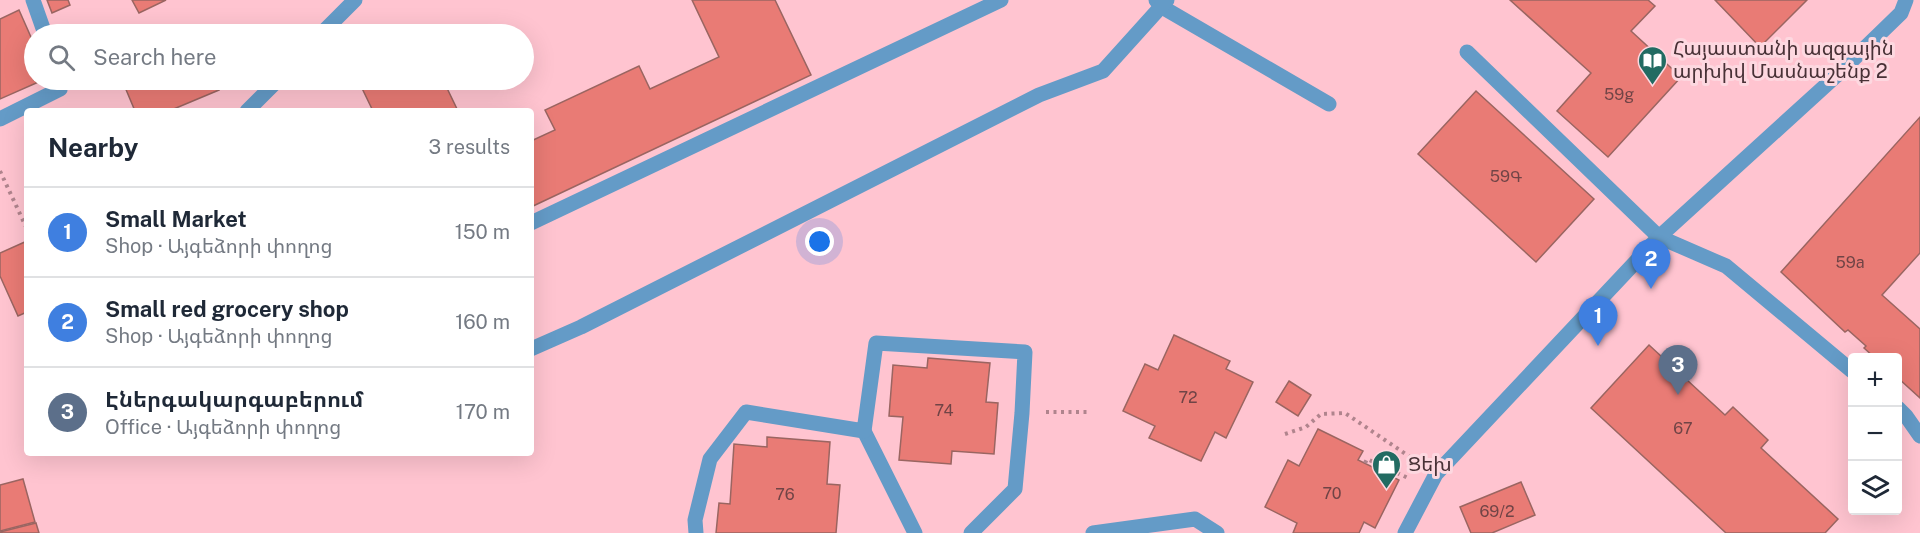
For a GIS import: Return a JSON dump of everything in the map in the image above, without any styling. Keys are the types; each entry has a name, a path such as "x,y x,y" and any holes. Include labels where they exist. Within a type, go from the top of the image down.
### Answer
{"street":[{"path":"33,0 41,24"},
{"path":"331,24 355,0"},
{"path":"534,222 1001,0"},
{"path":"1405,533 1436,474 1659,237 1901,14 1906,0"},
{"path":"534,348 581,327 1039,95 1103,71 1162,2 1329,104"},
{"path":"1467,52 1659,237 1726,266 1848,368"},
{"path":"0,119 58,90"},
{"path":"250,108 268,90"},
{"path":"915,533 864,430 876,344 1025,352 1015,489 971,533"},
{"path":"696,533 694,520 710,459 746,412 864,430"},
{"path":"1902,412 1920,436"},
{"path":"1093,533 1194,519 1217,533"}],"path":[{"path":"0,171 24,223"},
{"path":"1022,413 1090,412"},
{"path":"1285,434 1306,428 1320,414 1345,413 1436,474"},
{"path":"1365,463 1367,459 1385,467"}],"building":[{"path":"47,0 68,0 70,5 52,13"},
{"path":"132,0 166,0 139,13"},
{"path":"692,0 775,0 811,75 534,206 534,140 555,130 545,110 639,66 650,89 719,57"},
{"path":"1510,0 1648,0 1655,6 1631,31 1681,77 1608,157 1557,111 1591,73"},
{"path":"1715,0 1807,0 1760,47"},
{"path":"19,10 25,24 24,88 0,99 0,19"},
{"path":"126,90 219,90 176,108 134,108"},
{"path":"363,90 448,90 457,108 372,108"},
{"path":"1476,91 1594,199 1536,262 1418,154"},
{"path":"1920,117 1920,253 1882,295 1920,329 1920,398 1902,382 1902,353 1870,353 1864,348 1866,346 1848,330 1845,332 1781,272"},
{"path":"24,242 24,313 18,316 0,276 0,253"},
{"path":"1174,335 1230,361 1226,369 1253,382 1226,438 1215,432 1201,461 1149,438 1155,426 1123,411 1145,364 1158,370"},
{"path":"1649,345 1725,415 1733,407 1768,440 1761,448 1838,519 1825,533 1726,533 1591,408"},
{"path":"928,358 990,363 986,402 998,403 994,454 952,451 951,464 899,460 903,417 889,416 893,365 927,368"},
{"path":"1289,381 1311,395 1298,416 1276,402"},
{"path":"1318,429 1363,451 1358,460 1399,480 1375,528 1364,522 1359,533 1293,533 1297,523 1265,507 1288,460 1299,466"},
{"path":"767,437 830,442 827,484 840,485 836,533 716,533 719,503 730,504 734,444 767,447"},
{"path":"23,479 35,522 0,531 0,485"},
{"path":"1521,482 1535,515 1492,533 1471,533 1460,507"},
{"path":"36,523 39,533 0,533 0,532"}],"place":[{"name":"Հայաստանի ազգային արխիվ Մասնաշենք 2","path":"1652,86"},
{"name":"Small red grocery shop","path":"1651,289"},
{"name":"Small Market","path":"1598,346"},
{"name":"Էներգակարգաբերում","path":"1678,395"},
{"name":"Ցեխ","path":"1387,490"}]}
